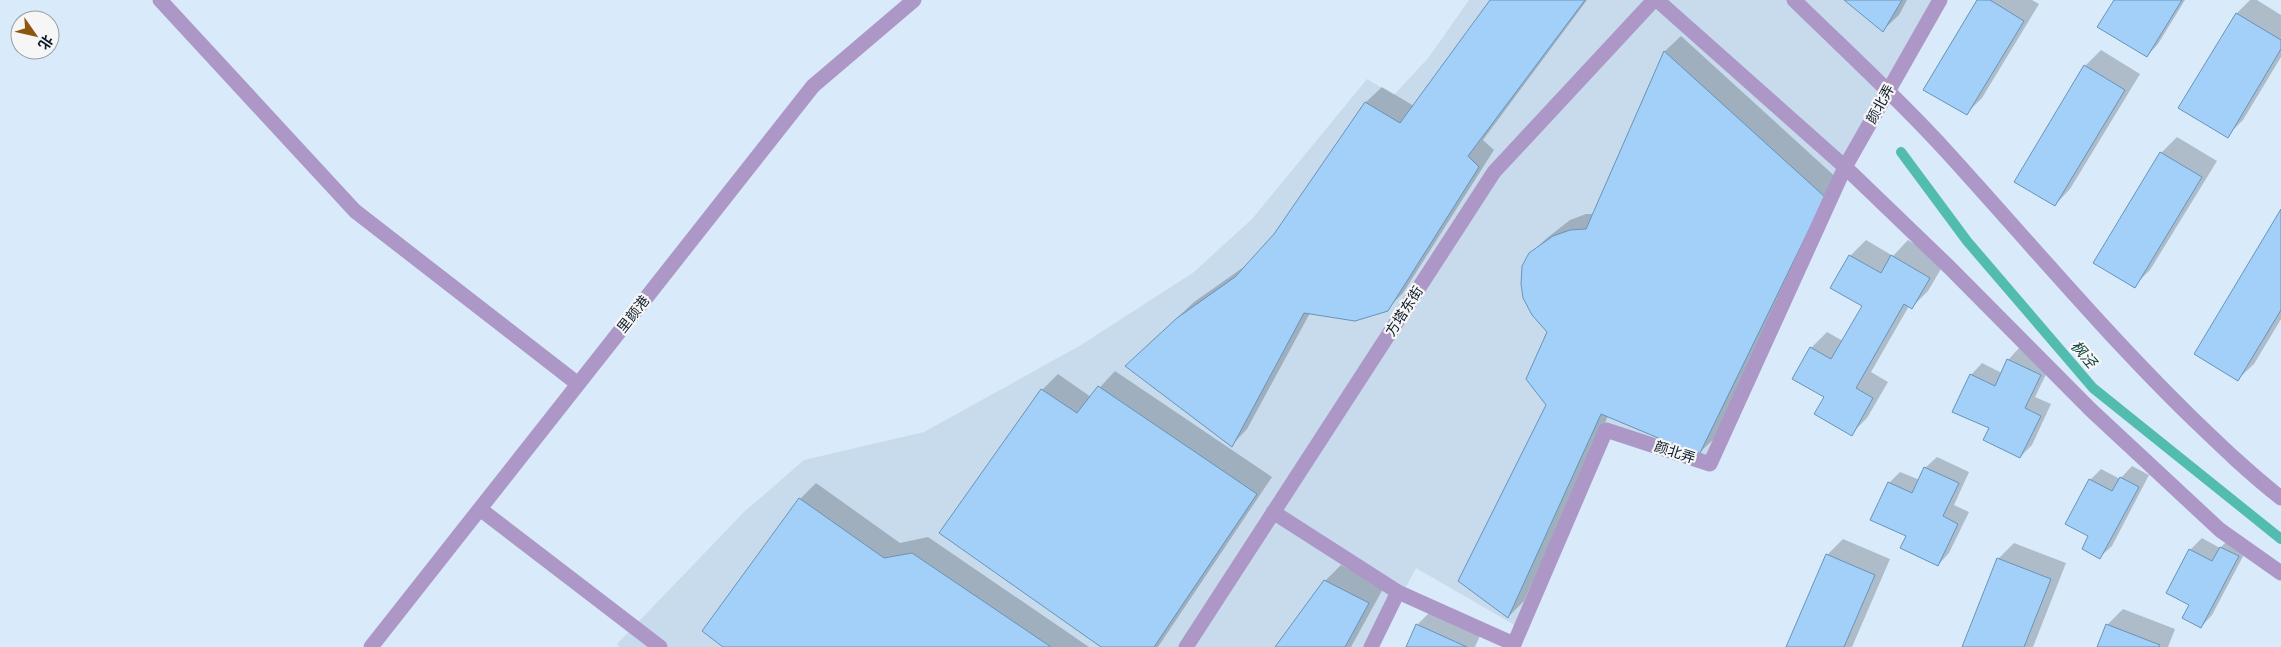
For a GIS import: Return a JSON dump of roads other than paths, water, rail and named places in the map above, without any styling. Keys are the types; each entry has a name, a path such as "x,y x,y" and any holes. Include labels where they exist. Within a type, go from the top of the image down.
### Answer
{"street":[{"path":"160,0 355,211 578,384"},
{"name":"里颜港","path":"372,647 813,86 914,0"},
{"path":"1655,0 1845,167 1949,267 2112,430 2220,530 2281,573"},
{"name":"方塔东街","path":"1186,647 1494,172 1655,0"},
{"path":"1794,0 1888,90 1946,150 2056,276 2150,376 2253,477 2281,498"},
{"name":"颜北弄","path":"1273,512 1398,592 1517,646 1606,430 1710,464 1845,167 1940,0"},
{"path":"480,509 660,647"},
{"path":"1371,647 1398,592"}],"waterway":[{"name":"枫泾","path":"1901,152 1967,241 2093,388 2281,539"}]}
